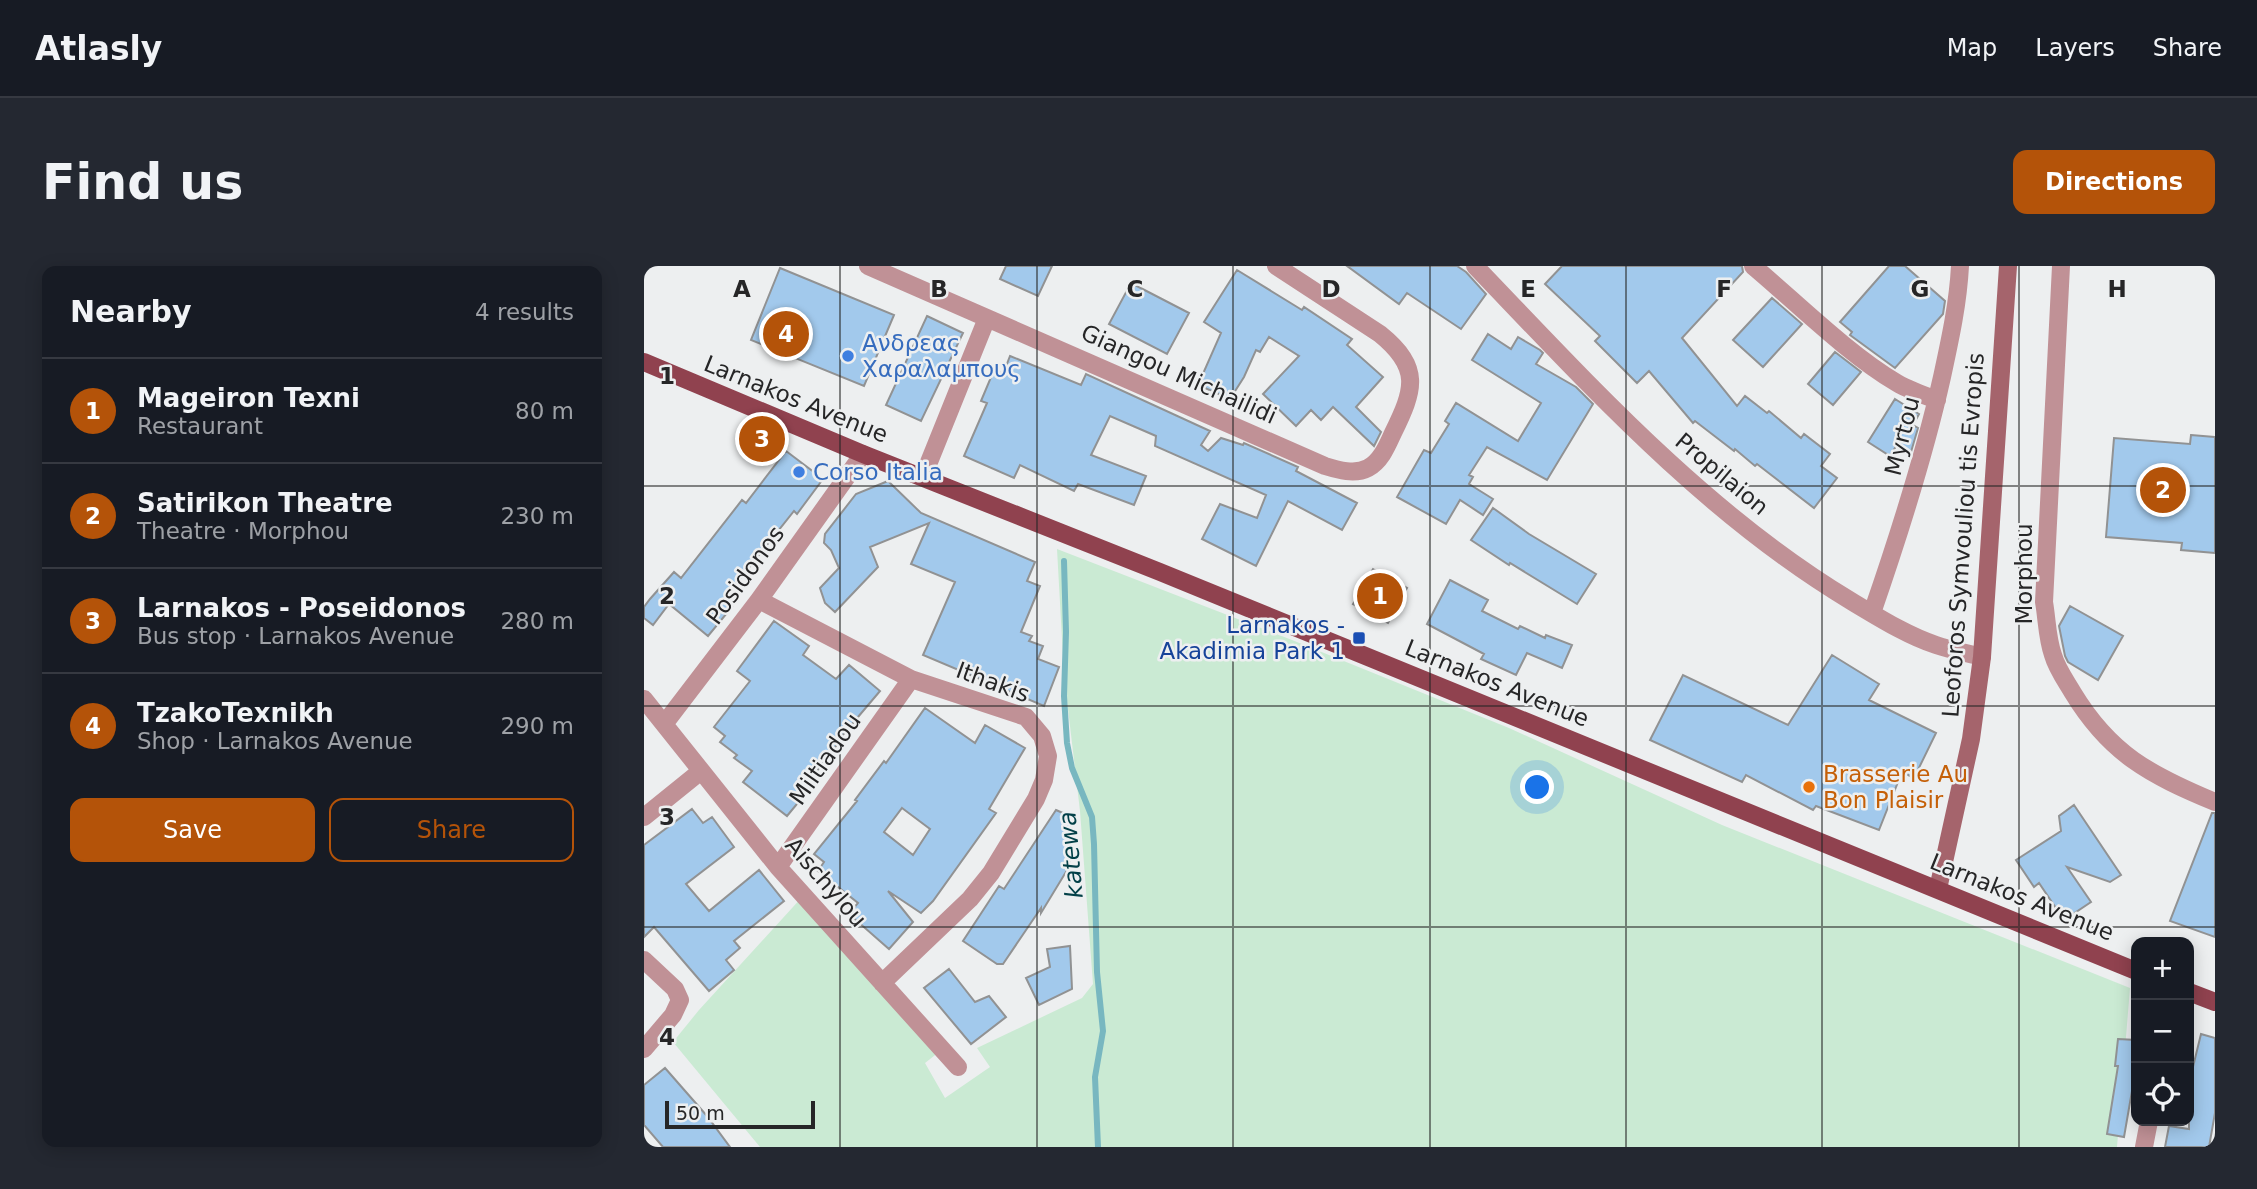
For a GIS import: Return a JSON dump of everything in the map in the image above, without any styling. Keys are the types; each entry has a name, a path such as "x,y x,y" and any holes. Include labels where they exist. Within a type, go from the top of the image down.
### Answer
{"main road":[{"name":"Larnakos Avenue","path":"644,362 863,454 2131,969"},
{"path":"2194,994 2215,1002"}],"street":[{"name":"Giangou Michailidi","path":"873,267 1325,466 1350,471 1369,467 1384,452 1407,404 1411,379 1408,368 1392,344 1380,334 1276,266"},
{"name":"Propilaion","path":"1475,266 1604,402 1656,452 1808,575 1872,613 1936,645 1982,657"},
{"path":"1753,266 1856,354 1886,376 1937,400"},
{"name":"Myrtou","path":"1872,613 1909,507 1937,400 1952,331 1960,266"},
{"name":"Leoforos Symvouliou tis Evropis","path":"1938,889 1971,739 1982,657 2008,266"},
{"name":"Morphou","path":"2061,266 2044,602 2053,655 2081,706 2104,736 2121,752 2163,779 2215,802"},
{"path":"923,477 986,318"},
{"name":"Posidonos","path":"665,723 759,600 863,454"},
{"name":"Ithakis","path":"759,600 911,679 1026,717 1042,736 1049,763 1036,799 991,873 954,914 882,983"},
{"name":"Miltiadou","path":"778,867 911,679"},
{"name":"Aischylou","path":"644,699 778,867 958,1067"},
{"path":"644,817 701,771"},
{"path":"644,960 675,989 680,1000 673,1015 644,1049"},
{"path":"2144,1147 2148,1126"}],"green space":[{"path":"1057,549 1509,728 1722,825 2130,988 2117,1147 760,1147 673,1042 803,896 939,1052 925,1063 945,1098 990,1067 977,1048 1082,998 1093,984 1080,811 1064,675"}],"building":[{"path":"1006,266 1052,266 1038,296 1000,279"},
{"path":"1347,266 1457,266 1486,294 1461,329 1407,293 1399,304"},
{"path":"1562,266 1742,266 1743,272 1682,338 1737,406 1745,396 1767,413 1769,411 1801,438 1804,434 1830,454 1821,466 1837,478 1814,508 1757,464 1755,466 1695,421 1693,423 1649,371 1637,383 1595,341 1600,336 1545,284"},
{"path":"1889,266 1905,266 1945,301 1943,314 1895,368 1850,335 1852,332 1840,322"},
{"path":"780,268 894,315 864,386 751,340"},
{"path":"1237,270 1302,310 1304,307 1352,339 1347,345 1383,377 1356,407 1381,432 1374,446 1333,407 1321,420 1311,410 1296,426 1263,394 1299,356 1269,337 1260,352 1256,350 1230,399 1198,385 1221,333 1204,322"},
{"path":"1131,283 1189,313 1167,354 1109,324"},
{"path":"1772,298 1802,324 1763,367 1733,340"},
{"path":"927,316 963,333 921,421 886,405"},
{"path":"1488,334 1511,349 1518,337 1540,350 1543,353 1536,364 1576,387 1593,404 1547,480 1487,447 1469,475 1473,477 1469,484 1493,499 1483,515 1460,500 1446,524 1397,497 1424,450 1431,453 1449,424 1445,421 1456,403 1518,441 1541,403 1472,360"},
{"path":"1835,352 1861,372 1833,405 1808,384"},
{"path":"1010,356 1081,385 1086,374 1210,431 1201,445 1208,451 1221,438 1243,445 1244,443 1298,467 1296,471 1357,503 1342,530 1288,501 1256,566 1202,539 1220,504 1257,518 1266,495 1155,446 1156,436 1110,416 1091,455 1146,476 1134,505 1078,484 1074,491 1020,465 1014,478 964,456 987,403 981,401 994,370 1003,374"},
{"path":"1895,399 1919,414 1913,425 1918,428 1911,452 1898,443 1890,456 1868,442"},
{"path":"2191,435 2215,437 2215,553 2181,550 2182,543 2106,537 2114,438 2190,444"},
{"path":"786,451 823,479 797,514 794,511 723,600 732,607 708,636 669,604 653,625 644,618 644,607 650,599 674,572 681,578 742,500 746,503"},
{"path":"888,481 921,513 1035,562 1027,581 1040,586 1021,632 1032,636 1029,641 1043,646 1038,659 1059,667 1044,706 923,655 955,582 911,564 929,523 870,547 878,567 835,612 825,603 820,588 839,568 831,550 824,543 825,534 856,494"},
{"path":"1493,508 1529,534 1596,574 1577,604 1471,540"},
{"path":"1373,569 1407,588 1388,623 1353,604"},
{"path":"1450,580 1488,600 1482,611 1518,629 1520,626 1545,638 1546,635 1572,645 1562,668 1527,653 1516,675 1481,659 1484,654 1427,624"},
{"path":"2070,606 2123,636 2098,680 2068,662 2065,656 2059,626"},
{"path":"774,621 809,646 803,655 836,679 849,665 880,691 841,737 807,784 811,787 787,816 743,782 752,771 734,758 737,755 720,742 725,736 714,727 750,681 737,671"},
{"path":"1832,655 1879,684 1869,700 1936,733 1914,778 1902,772 1879,830 1816,806 1813,810 1746,775 1742,782 1650,740 1683,675 1788,725"},
{"path":"925,708 975,743 985,725 1025,748 989,809 996,813 933,901 921,913 888,891 913,922 889,949 849,914 858,903 818,871 824,862 814,854 857,801 855,800 884,761 886,763","holes":["902,808 930,829 913,855 884,832"]},
{"path":"2074,805 2121,875 2110,882 2067,867 2091,902 2064,920 2039,883 2034,887 2016,860 2061,831 2059,816"},
{"path":"692,809 703,823 712,817 734,847 686,884 709,911 759,870 784,901 734,941 740,948 726,960 734,970 709,991 654,927 644,937 644,845"},
{"path":"1056,810 1072,817 1069,867 1041,913 1041,908 1003,964 997,964 963,941 999,886 1004,889"},
{"path":"2212,813 2215,813 2215,937 2170,921"},
{"path":"1070,946 1072,989 1039,1005 1026,978 1050,967 1047,949"},
{"path":"949,969 975,1002 989,996 1006,1017 971,1044 924,988"},
{"path":"2201,1034 2215,1038 2215,1113 2209,1147 2165,1147 2169,1126 2189,1129 2189,1126 2194,1126 2194,1063"},
{"path":"2118,1039 2131,1040 2131,1097 2124,1137 2107,1134 2118,1066 2115,1066"},
{"path":"665,1068 730,1147 663,1147 644,1125 644,1085"}],"waterway":[{"name":"katewa","path":"1064,561 1064,696 1067,743 1072,768 1092,817 1094,844 1097,972 1103,1031 1095,1077 1098,1147"}],"place":[{"name":"TzakoTexnikh","path":"786,334"},
{"name":"Ανδρεας Χαραλαμπους","path":"848,356"},
{"name":"Larnakos - Poseidonos","path":"762,439"},
{"name":"Corso Italia","path":"799,472"},
{"name":"Satirikon Theatre","path":"2163,490"},
{"name":"Mageiron Texni","path":"1380,596"},
{"name":"Larnakos - Akadimia Park 1","path":"1359,638"},
{"name":"Brasserie Au Bon Plaisir","path":"1809,787"}]}
